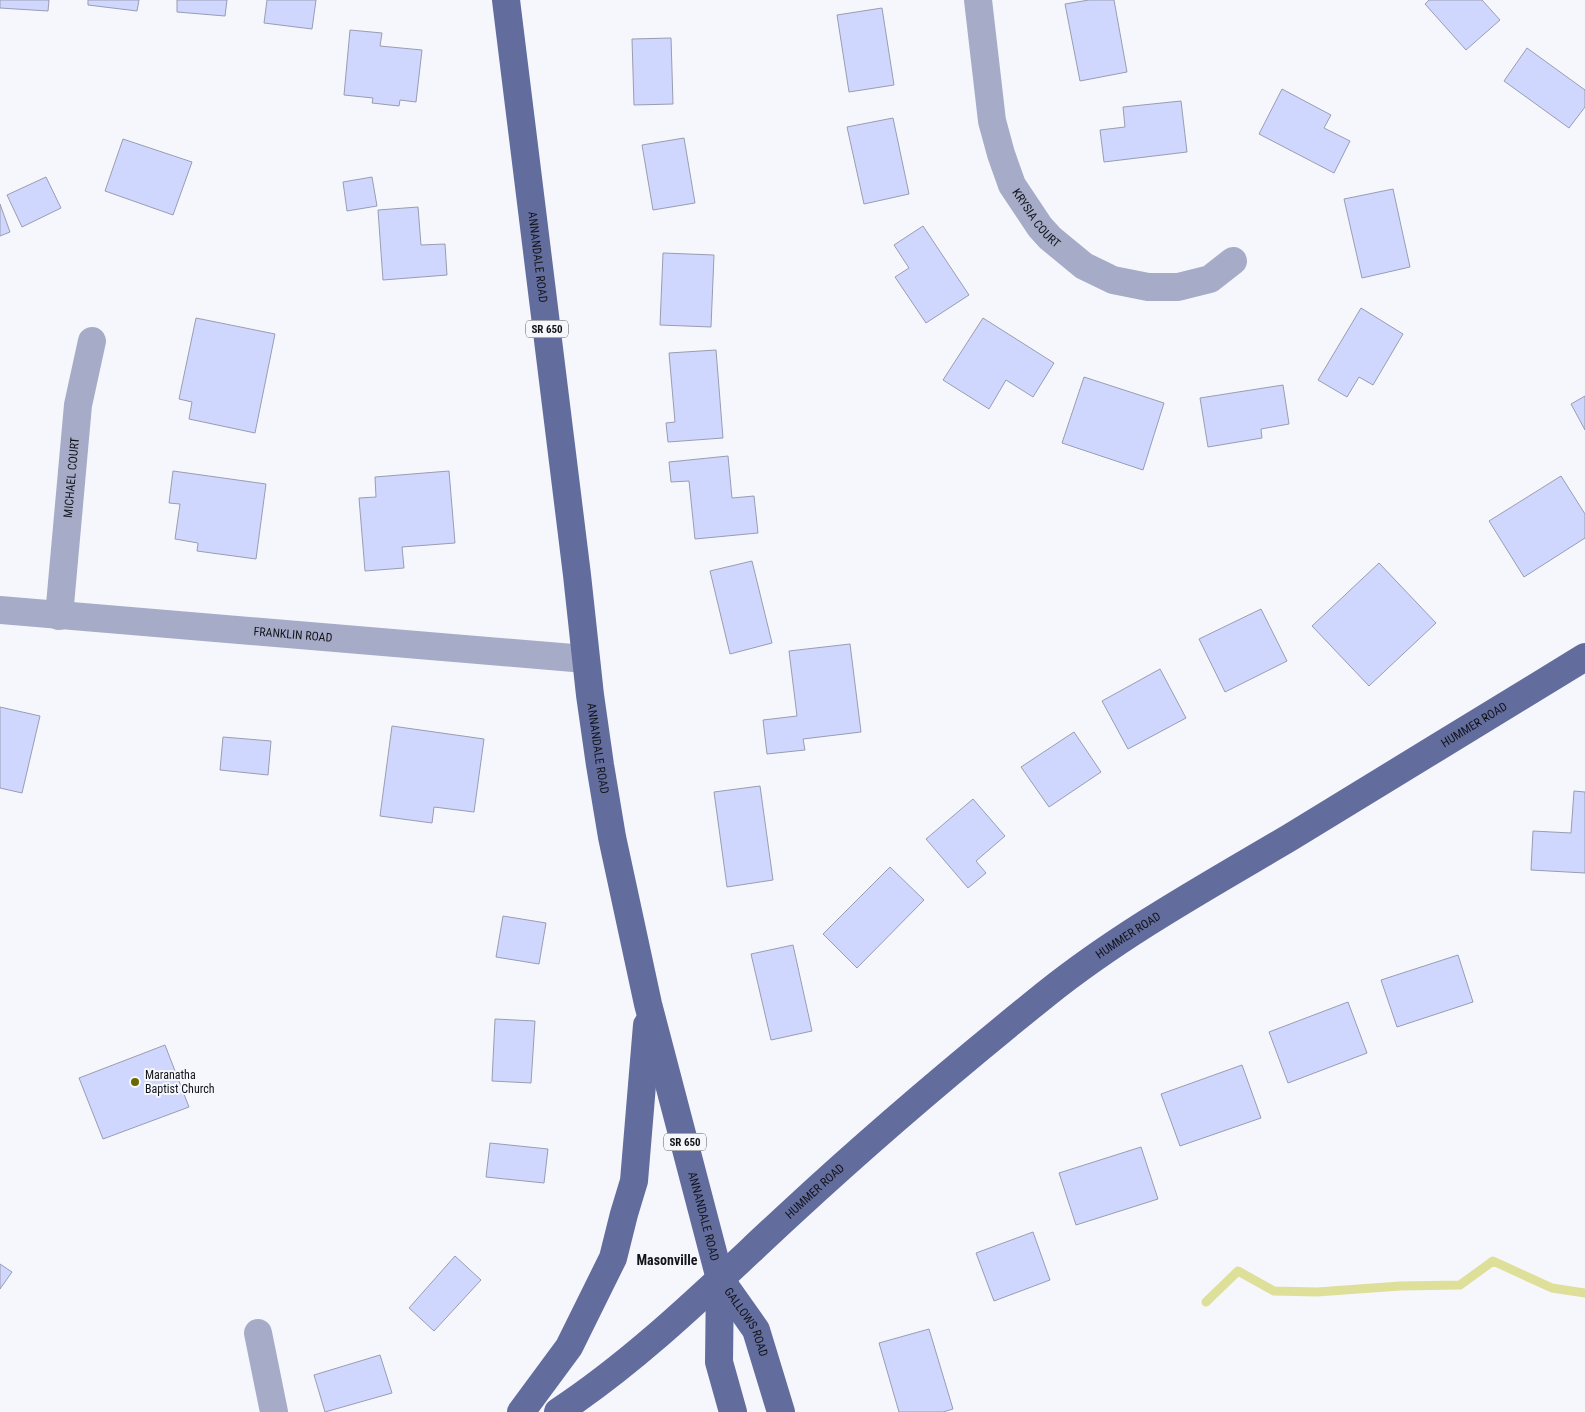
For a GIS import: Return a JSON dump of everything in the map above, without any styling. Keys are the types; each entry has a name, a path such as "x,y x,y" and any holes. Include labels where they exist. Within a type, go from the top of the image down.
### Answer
{"main road":[{"name":"ANNANDALE ROAD","path":"506,0 577,575 585,659 612,837 648,1004 720,1279"},
{"name":"HUMMER ROAD","path":"720,1279 884,1128 1048,992 1131,933 1585,657"},
{"path":"521,1412 570,1347 613,1258 634,1181 648,1004"},
{"path":"558,1412 590,1391 720,1279"},
{"name":"GALLOWS ROAD","path":"720,1279 719,1362 733,1412"},
{"name":"GALLOWS ROAD","path":"720,1279 756,1330 780,1412"}],"street":[{"name":"KRYSIA COURT","path":"978,0 992,121 1001,154 1012,184 1040,227 1050,238 1084,266 1113,280 1148,287 1178,287 1210,279 1234,261"},
{"name":"MICHAEL COURT","path":"59,616 78,405 92,342"},
{"name":"FRANKLIN ROAD","path":"0,610 585,659"},
{"path":"258,1333 274,1412"}],"building":[{"path":"0,0 49,0 48,11 0,8"},
{"path":"88,0 139,0 137,11 88,5"},
{"path":"177,0 227,0 225,16 177,12"},
{"path":"267,0 316,0 312,29 264,23"},
{"path":"1089,0 1114,0 1127,72 1080,81 1065,4"},
{"path":"1429,0 1482,0 1500,20 1466,50 1425,4"},
{"path":"882,8 894,85 849,92 837,15"},
{"path":"350,30 382,33 380,46 422,50 416,102 400,100 399,106 372,103 373,98 344,95"},
{"path":"671,38 673,104 634,105 632,39"},
{"path":"1527,48 1585,90 1585,107 1569,128 1504,81"},
{"path":"1282,89 1331,115 1324,128 1350,141 1334,173 1259,134"},
{"path":"1181,101 1187,152 1104,162 1100,130 1125,127 1123,107"},
{"path":"893,118 909,194 864,204 847,127"},
{"path":"684,138 695,203 653,210 642,145"},
{"path":"123,139 192,162 173,215 105,191"},
{"path":"46,177 61,208 22,227 7,195"},
{"path":"372,177 377,206 347,211 343,182"},
{"path":"1393,189 1410,267 1362,278 1344,199"},
{"path":"0,204 10,232 0,236"},
{"path":"418,207 421,245 445,244 447,275 383,280 378,210"},
{"path":"923,226 969,295 926,323 895,277 909,268 894,245"},
{"path":"663,253 714,255 711,327 660,325"},
{"path":"1361,308 1403,334 1373,385 1359,377 1347,397 1318,380"},
{"path":"196,318 275,334 255,433 189,419 192,402 179,399"},
{"path":"983,318 1054,363 1033,397 1006,380 989,409 943,380"},
{"path":"716,350 723,438 668,442 666,423 675,422 669,353"},
{"path":"1084,377 1164,403 1143,470 1062,443"},
{"path":"1283,385 1289,424 1261,429 1262,438 1208,447 1200,398"},
{"path":"1585,396 1585,430 1571,404"},
{"path":"728,456 732,498 754,496 758,533 695,539 689,481 671,482 669,462"},
{"path":"173,471 266,484 256,559 197,551 198,543 175,539 180,504 169,503"},
{"path":"449,471 455,543 402,547 404,568 365,571 359,498 376,497 375,477"},
{"path":"1561,476 1585,514 1585,538 1524,577 1489,521"},
{"path":"752,561 772,643 730,654 710,571"},
{"path":"1379,563 1436,623 1369,686 1312,626"},
{"path":"1261,609 1287,661 1225,692 1199,639"},
{"path":"850,644 861,732 803,739 805,750 767,754 763,720 797,716 789,651"},
{"path":"1160,669 1186,718 1128,749 1102,701"},
{"path":"0,707 40,716 22,793 0,788"},
{"path":"392,726 484,739 474,812 434,807 432,823 380,816"},
{"path":"1074,732 1101,772 1049,807 1021,767"},
{"path":"223,737 271,741 268,775 220,770"},
{"path":"760,786 773,880 727,887 714,792"},
{"path":"1574,791 1585,792 1585,873 1531,870 1533,831 1571,833"},
{"path":"973,799 1005,836 976,861 986,873 968,888 926,839"},
{"path":"890,867 924,900 857,968 823,934"},
{"path":"503,916 546,923 539,964 496,957"},
{"path":"793,945 812,1031 771,1040 751,954"},
{"path":"1458,955 1473,1002 1397,1027 1381,980"},
{"path":"1348,1002 1367,1053 1288,1083 1269,1032"},
{"path":"495,1019 535,1021 531,1083 492,1081"},
{"path":"165,1045 189,1107 103,1139 79,1078"},
{"path":"1242,1065 1261,1118 1180,1146 1161,1094"},
{"path":"490,1143 548,1149 544,1183 486,1177"},
{"path":"1141,1147 1158,1199 1076,1225 1059,1173"},
{"path":"1033,1232 1050,1280 994,1301 976,1253"},
{"path":"455,1256 481,1280 434,1331 409,1308"},
{"path":"0,1264 12,1272 0,1289"},
{"path":"929,1329 953,1409 943,1412 899,1412 879,1343"},
{"path":"380,1355 392,1393 325,1412 314,1375"}],"waterway":[{"path":"1206,1302 1238,1271 1274,1291 1317,1292 1400,1286 1460,1285 1493,1261 1552,1288 1585,1293"}],"place":[{"name":"Maranatha Baptist Church","path":"135,1082"}],"district":[{"name":"Masonville","path":"667,1260"}]}
